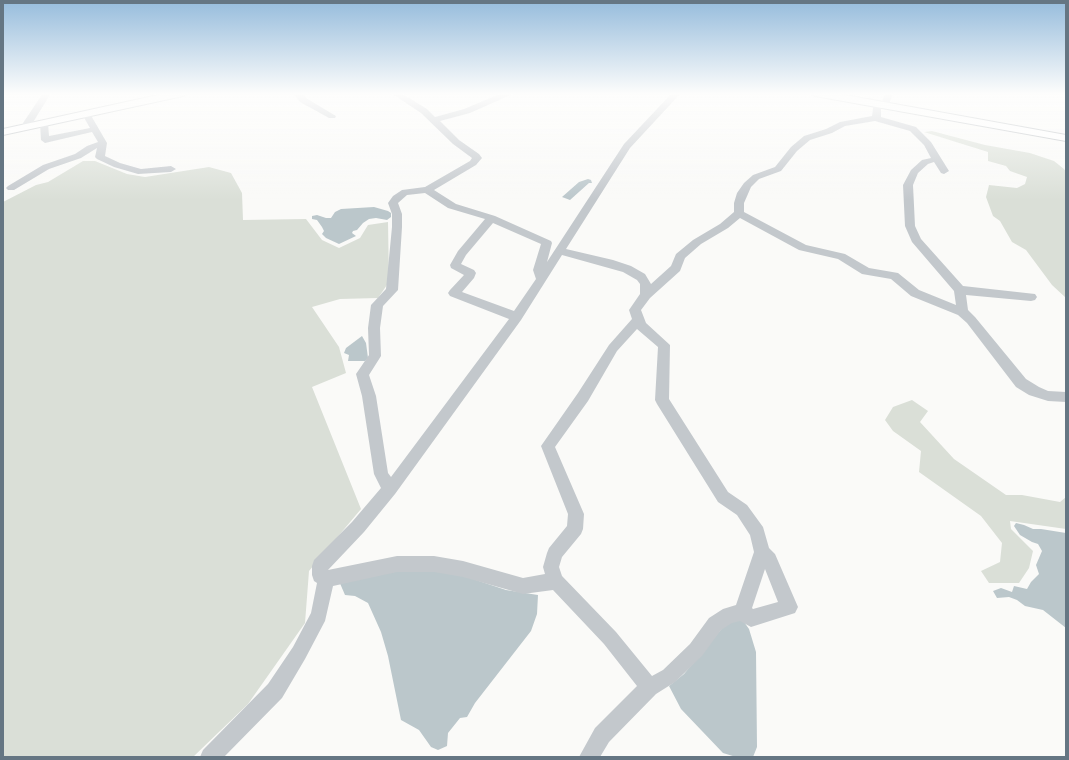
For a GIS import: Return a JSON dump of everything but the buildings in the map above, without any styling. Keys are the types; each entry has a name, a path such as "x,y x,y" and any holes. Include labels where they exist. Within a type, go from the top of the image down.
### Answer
{"main road":[{"path":"3,132 19,128"},
{"path":"1014,128 1066,138"}],"street":[{"path":"44,128 45,140 96,129 103,143 100,157 117,166 141,172 171,169"},
{"path":"390,489 380,474 369,396 362,374 375,356 374,328 377,305 392,290 394,282 398,227 394,203 396,198 405,192 427,190 473,163 477,158 456,142 443,128"},
{"path":"556,581 523,586 463,568 434,564 397,564 326,579 320,575 320,566 358,527 390,489 517,317 627,146 644,128"},
{"path":"589,757 602,735 649,687 669,676 696,650 715,624 729,615 742,612 750,618 789,608 769,560 762,552 757,532 742,510 723,497 662,400 664,345 641,325 635,310 646,295 676,268 680,256 697,242 724,226 739,213 740,198 747,185 756,177 778,169 794,149 808,138 834,128"},
{"path":"911,128 928,144 944,171"},
{"path":"11,188 46,167 78,156 90,148 103,143"},
{"path":"936,159 925,162 914,172 908,184 910,226 916,240 960,290 962,312"},
{"path":"427,190 452,206 491,218 547,243 539,270 541,279"},
{"path":"739,213 803,248 841,256 866,271 894,276 901,280 915,293 962,312 971,320 1021,383 1034,391 1048,396 1066,397"},
{"path":"491,218 462,253 455,265 470,272 470,275 454,293 517,317"},
{"path":"559,251 613,264 627,269 641,277 646,284 646,295"},
{"path":"960,290 1031,297"},
{"path":"639,319 613,348 583,397 548,446 576,514 575,529 556,553 551,567 556,581 610,638 649,687"},
{"path":"742,612 762,552"},
{"path":"210,757 275,691 299,653 319,615 326,579"}],"shaded area":[{"path":"932,131 985,145 1030,153 1054,161 1064,169 1066,172 1066,298 1052,285 1026,250 1012,242 1000,221 993,216 986,197 989,185 1017,188 1025,184 1027,177 1010,171 1006,166 988,161 988,152 924,132"},
{"path":"83,161 95,161 127,174 145,177 209,167 231,173 242,193 243,220 306,219 322,240 339,248 360,238 368,225 388,222 389,282 378,298 340,299 312,307 339,347 346,373 312,387 361,509 309,571 305,623 248,704 193,757 3,757 3,202 36,185 48,182"},
{"path":"588,179 591,180 592,183 589,183 570,200 562,197 579,182"},
{"path":"374,207 388,211 391,213 391,217 387,220 376,218 369,219 357,230 353,231 352,233 356,236 339,244 326,238 322,234 324,231 317,220 312,219 312,216 317,215 331,218 335,212 341,209"},
{"path":"362,336 366,343 368,358 365,361 348,361 349,355 344,353 346,348"},
{"path":"912,400 928,411 920,422 954,459 1006,495 1022,495 1060,502 1066,497 1066,529 1010,521 1011,529 1033,551 1029,568 1019,583 989,583 981,571 1000,562 1002,543 981,516 919,472 921,451 893,431 885,420 893,407"},
{"path":"1016,523 1033,529 1066,533 1066,628 1043,610 1025,606 1017,600 1009,597 997,598 993,591 1001,588 1012,592 1014,586 1027,589 1031,582 1039,574 1036,565 1042,551 1038,544 1020,535 1014,526"},
{"path":"434,570 461,575 506,590 538,595 537,614 531,631 475,703 467,717 460,718 448,733 447,746 438,750 431,747 419,730 401,720 388,656 381,632 368,603 355,596 345,595 339,581 374,574"},
{"path":"742,619 749,629 756,652 757,747 753,757 736,757 723,753 681,709 669,686 684,674 723,627 731,622"}]}
